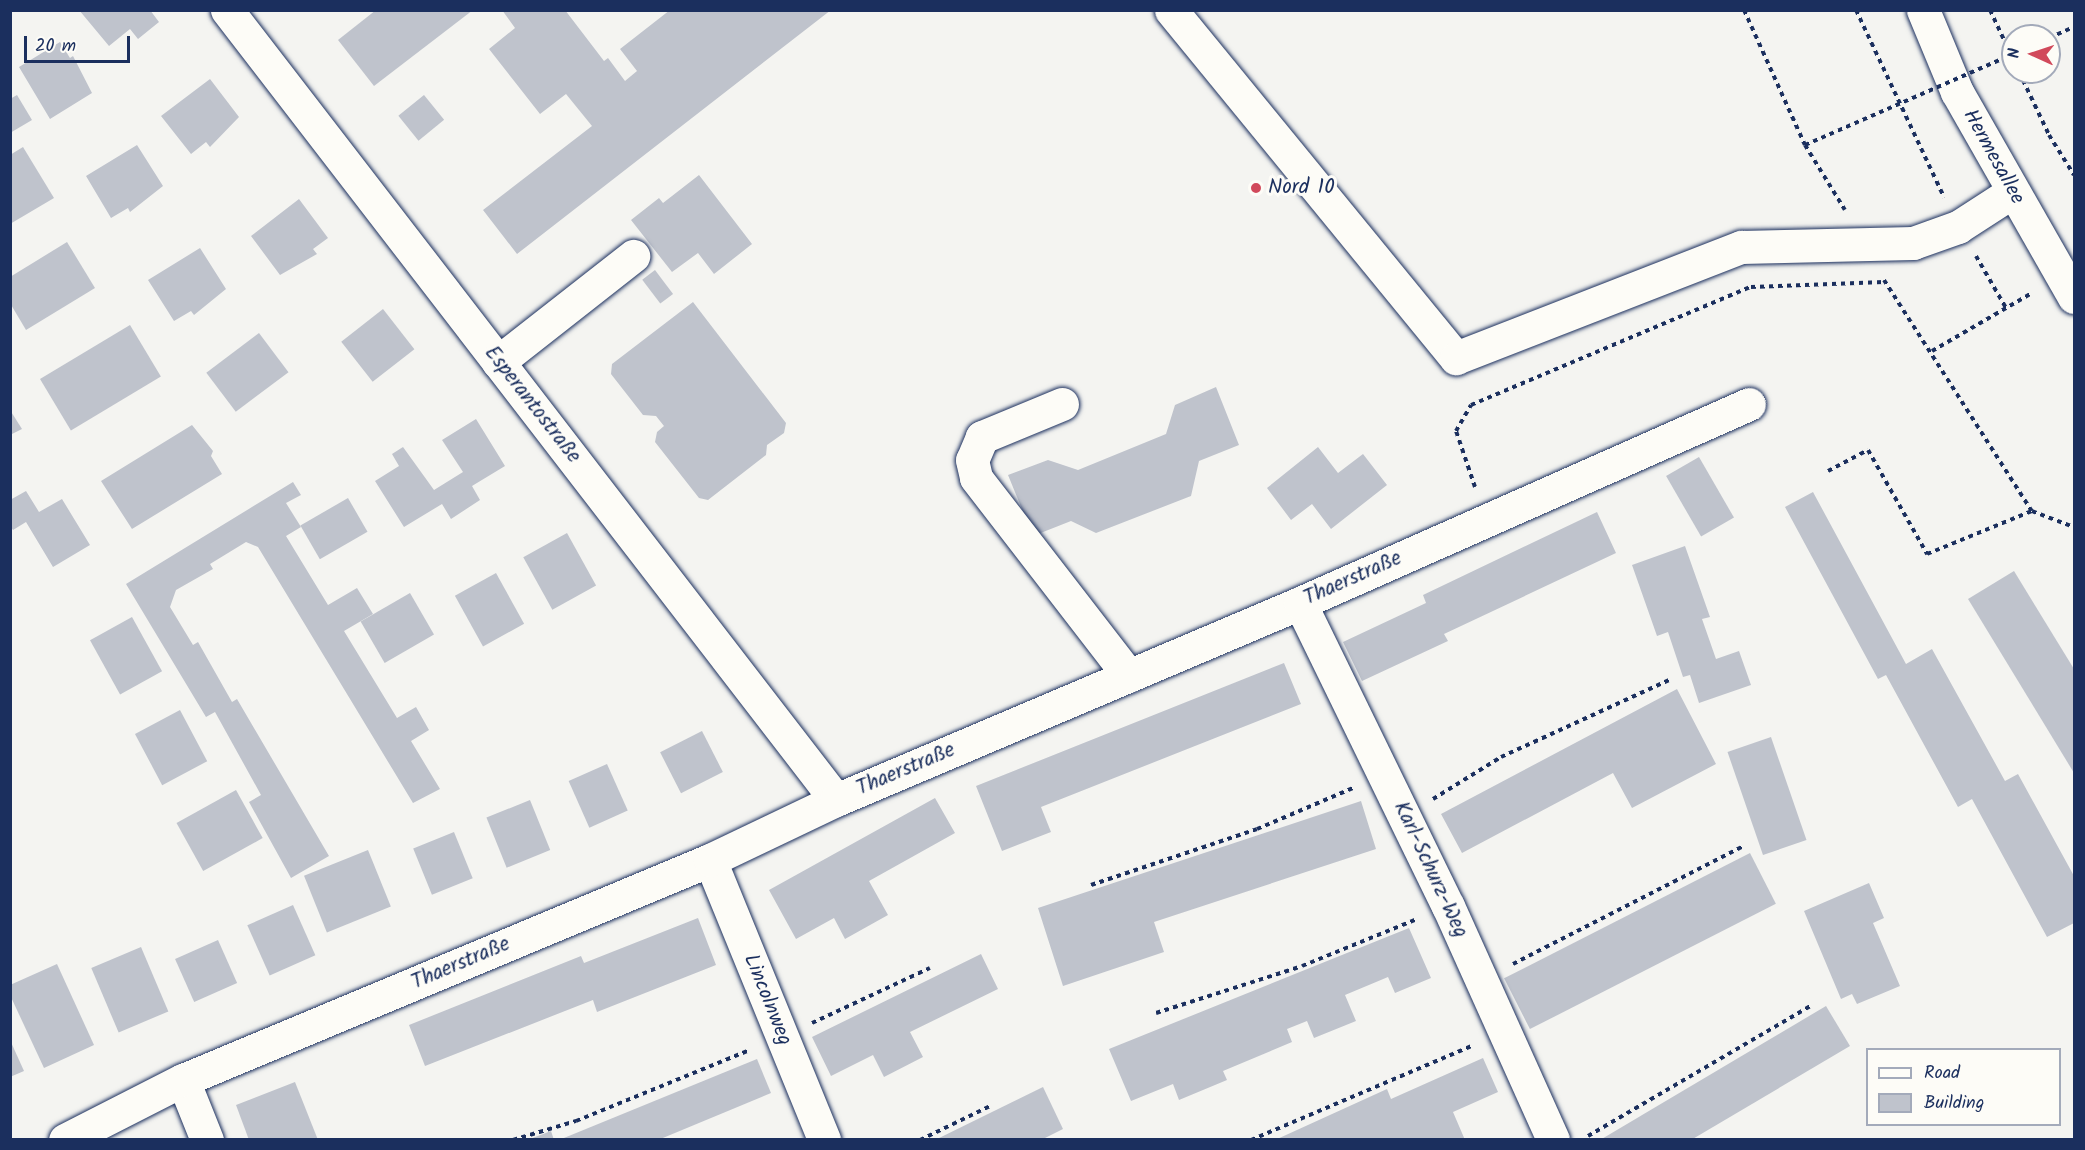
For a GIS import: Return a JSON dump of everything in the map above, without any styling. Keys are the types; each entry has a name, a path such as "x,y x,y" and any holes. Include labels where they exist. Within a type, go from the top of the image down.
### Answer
{"street":[{"name":"Esperantostraße","path":"227,10 836,800"},
{"path":"1171,10 1456,358 1741,247 1913,243 1958,226 2012,192"},
{"name":"Hermesallee","path":"1923,10 1957,92 2012,192 2074,297"},
{"path":"498,362 633,256"},
{"path":"1062,404 982,437 972,460 974,469 983,486 1129,676"},
{"name":"Thaerstraße","path":"65,1140 183,1080 710,860 836,800 1300,603 1485,519 1749,404"},
{"name":"Karl-Schurz-Weg","path":"1300,603 1448,906 1554,1140"},
{"name":"Lincolnweg","path":"710,860 824,1140"},
{"path":"183,1080 207,1140"}],"path":[{"path":"1744,10 1805,145 1866,244 1885,282 1932,351 2032,511 2074,526"},
{"path":"1856,10 1958,226 2006,308 1932,351"},
{"path":"1990,10 2001,33"},
{"path":"1805,145 2001,59"},
{"path":"2025,84 2049,135 2074,175"},
{"path":"1485,519 1456,431 1471,405 1751,287 1885,282"},
{"path":"1828,471 1868,450 1927,554 2032,511"},
{"path":"1404,817 1501,757 1671,680"},
{"path":"1091,885 1257,829 1384,775"},
{"path":"1481,980 1744,846"},
{"path":"1156,1013 1302,966 1448,906"},
{"path":"513,1140 576,1121 783,1037 930,968"},
{"path":"1582,1140 1812,1005"},
{"path":"1251,1140 1505,1032"},
{"path":"920,1140 990,1106"}],"building":[{"path":"79,10 150,10 159,22 138,39 130,29 109,46"},
{"path":"376,10 473,10 374,86 338,40"},
{"path":"502,10 565,10 604,61 608,58 625,81 637,71 620,49 670,10 831,10 517,254 483,210 592,126 566,94 540,114 489,49 515,28"},
{"path":"60,42 70,58 73,56 92,93 50,119 19,67"},
{"path":"210,79 239,117 210,147 206,142 191,154 161,116"},
{"path":"17,95 32,120 10,133 10,99"},
{"path":"424,95 444,120 418,141 398,116"},
{"path":"137,145 163,186 130,212 128,208 111,218 86,176"},
{"path":"23,147 54,198 10,224 10,155"},
{"path":"699,175 752,244 714,274 698,253 672,272 631,220 659,198 663,203"},
{"path":"299,199 328,238 313,249 317,254 280,275 251,236"},
{"path":"67,242 95,288 26,330 10,303 10,277"},
{"path":"200,248 226,289 194,315 191,311 174,321 148,280"},
{"path":"655,270 673,294 660,304 642,280"},
{"path":"693,302 786,423 784,433 767,445 766,455 708,500 699,498 655,442 657,432 664,426 656,416 643,415 611,374 612,364"},
{"path":"383,309 414,349 373,382 341,342"},
{"path":"130,325 161,376 71,431 40,379"},
{"path":"259,333 288,372 236,412 206,373"},
{"path":"1216,387 1239,445 1199,461 1191,496 1096,533 1071,521 1033,536 1008,475 1048,460 1078,470 1166,434 1175,405"},
{"path":"10,410 22,429 10,435"},
{"path":"476,419 505,466 472,486 480,500 451,519 442,504 404,527 375,481 399,466 392,454 403,447 434,490 463,472 442,440"},
{"path":"192,425 213,451 211,456 222,474 132,529 101,481"},
{"path":"1318,447 1338,473 1363,454 1387,485 1331,529 1312,504 1291,520 1267,488"},
{"path":"1699,457 1734,518 1701,537 1666,476"},
{"path":"293,482 301,495 286,503 301,527 286,536 328,605 357,588 373,614 344,631 397,718 416,707 429,730 411,741 440,789 413,803 258,547 246,542 210,564 213,569 176,590 170,607 193,645 198,642 232,702 237,699 329,856 291,878 249,802 261,795 215,712 206,717 126,584"},
{"path":"26,491 39,512 62,499 90,545 53,567 26,522 13,530 10,526 10,500"},
{"path":"1813,492 1906,664 1932,649 2005,781 2018,774 2074,876 2074,923 2047,937 1972,799 1958,807 1886,675 1878,679 1785,507"},
{"path":"348,498 368,532 320,559 300,526"},
{"path":"1597,512 1616,553 1444,634 1448,641 1362,681 1343,642 1426,603 1423,595"},
{"path":"567,533 596,585 552,610 523,557"},
{"path":"1685,546 1710,617 1702,619 1716,659 1739,651 1751,685 1699,703 1690,675 1683,677 1668,632 1657,636 1632,565"},
{"path":"2014,571 2074,669 2074,773 1968,599"},
{"path":"496,573 524,624 483,647 455,596"},
{"path":"410,593 434,635 385,663 361,622"},
{"path":"132,617 162,671 120,694 90,640"},
{"path":"1284,663 1301,704 1041,807 1051,832 1002,851 976,786"},
{"path":"1677,689 1716,764 1632,808 1613,773 1462,853 1441,814"},
{"path":"180,710 207,761 162,785 135,734"},
{"path":"702,731 723,772 681,793 660,752"},
{"path":"1771,737 1806,840 1763,855 1728,752"},
{"path":"607,764 628,811 589,828 569,781"},
{"path":"236,790 263,838 203,871 177,823"},
{"path":"935,798 955,833 869,881 888,915 845,939 834,918 796,939 769,890"},
{"path":"530,800 550,850 507,868 486,818"},
{"path":"1361,801 1376,849 1154,922 1164,952 1063,986 1038,908"},
{"path":"454,832 473,878 432,895 413,848"},
{"path":"368,850 391,907 327,932 304,876"},
{"path":"1750,853 1776,904 1530,1029 1504,978"},
{"path":"1869,883 1884,918 1873,923 1900,986 1857,1004 1852,994 1841,999 1804,911"},
{"path":"293,905 315,955 270,976 247,925"},
{"path":"698,918 716,965 597,1012 593,1000 425,1066 409,1025 581,956 584,963"},
{"path":"1409,928 1431,978 1395,993 1388,977 1345,995 1356,1021 1314,1038 1307,1021 1287,1029 1292,1042 1223,1071 1227,1080 1179,1100 1173,1084 1131,1101 1109,1049"},
{"path":"218,940 237,983 194,1002 175,959"},
{"path":"141,947 168,1011 119,1033 91,968"},
{"path":"981,954 998,989 910,1032 923,1057 884,1077 873,1055 831,1076 812,1037"},
{"path":"57,964 94,1045 44,1068 10,995 10,985"},
{"path":"1826,1006 1850,1046 1691,1140 1600,1140"},
{"path":"10,1040 24,1071 10,1077"},
{"path":"1483,1058 1498,1092 1453,1112 1465,1140 1275,1140 1387,1089 1391,1099"},
{"path":"757,1059 771,1093 658,1140 559,1140"},
{"path":"295,1082 318,1140 249,1140 236,1105"},
{"path":"1043,1087 1063,1129 1041,1140 935,1140"},
{"path":"551,1131 554,1140 530,1140 530,1139"}],"place":[{"name":"Nord 10","path":"1256,188"}]}
